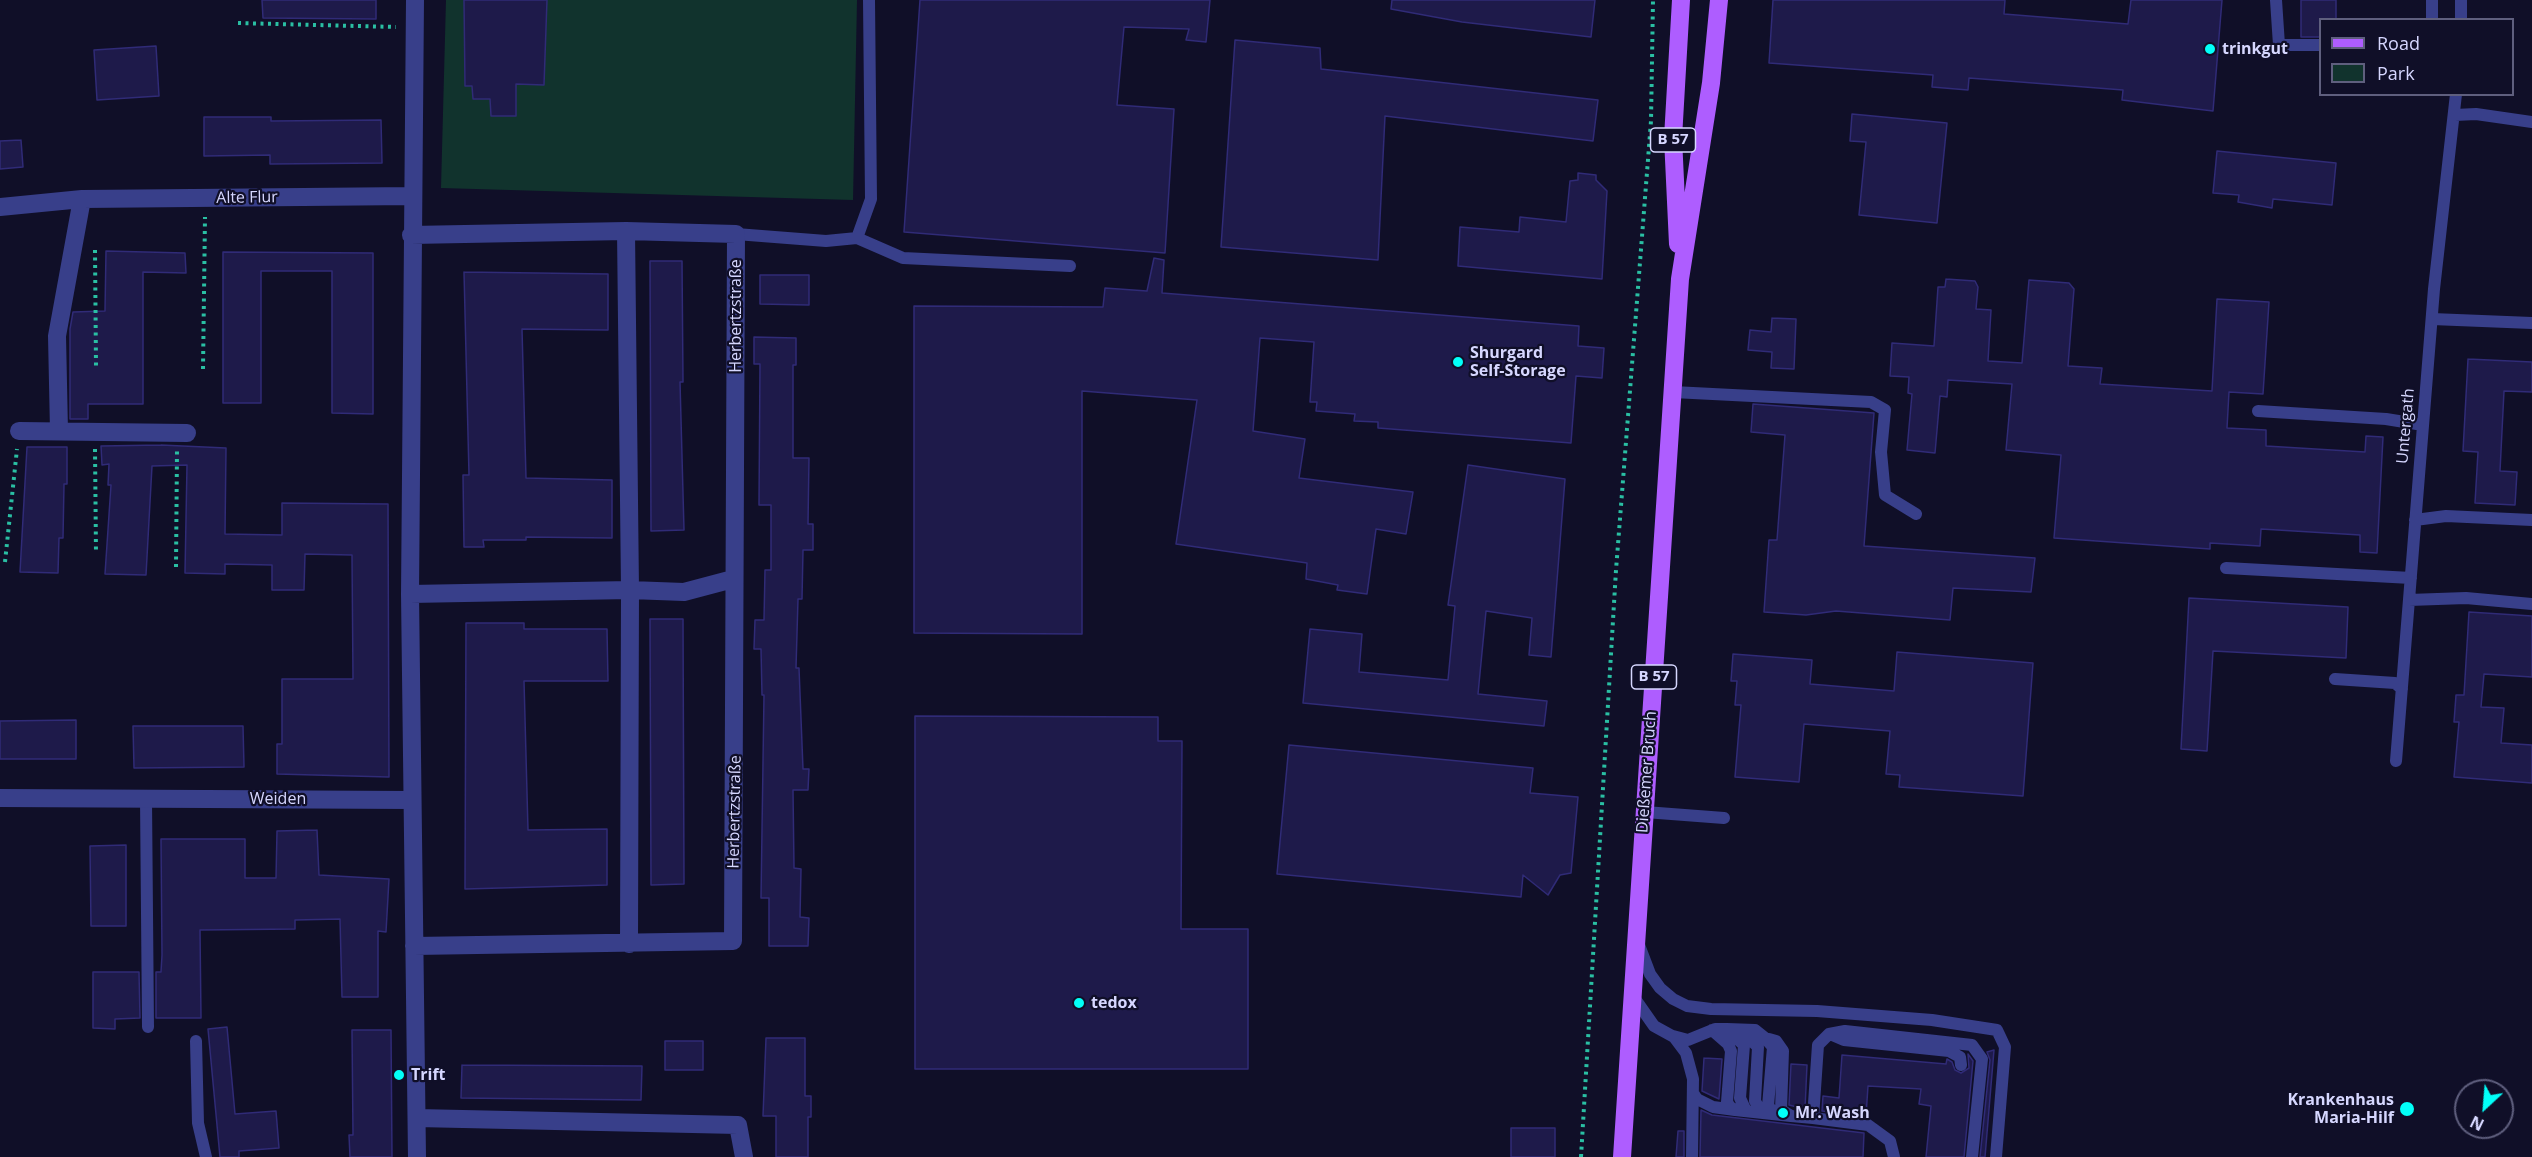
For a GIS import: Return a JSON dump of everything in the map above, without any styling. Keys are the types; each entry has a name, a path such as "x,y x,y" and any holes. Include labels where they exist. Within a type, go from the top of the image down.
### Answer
{"main road":[{"name":"Dießemer Bruch","path":"1680,279 1673,138 1681,0"},
{"name":"Dießemer Bruch","path":"1622,1157 1680,279 1711,83 1719,0"}],"street":[{"path":"415,0 411,235 410,594 417,1157"},
{"name":"Alte Flur","path":"0,207 82,199 413,196"},
{"path":"59,431 57,336 82,199"},
{"path":"411,235 626,231 736,234"},
{"path":"626,231 630,590 629,944"},
{"name":"Herbertzstraße","path":"414,946 733,941 736,234"},
{"path":"19,431 182,433"},
{"path":"410,594 630,590 684,592 733,579"},
{"name":"Weiden","path":"0,798 411,800"},
{"path":"417,1118 738,1125 744,1157"}],"lane":[{"path":"857,238 871,199 869,0"},
{"path":"2277,0 2279,45 2319,45"},
{"path":"2432,18 2433,0"},
{"path":"2461,0 2461,18"},
{"name":"Untergath","path":"2396,761 2432,319 2456,96"},
{"path":"2455,115 2476,114 2532,122"},
{"path":"736,234 826,242 857,238 903,258 1070,266"},
{"path":"2432,319 2532,323"},
{"path":"1673,392 1871,402 1884,410 1881,452 1886,495 1916,514"},
{"path":"2258,411 2386,419 2423,425"},
{"path":"2415,520 2446,516 2532,520"},
{"path":"2226,568 2411,578"},
{"path":"2409,600 2466,598 2532,604"},
{"path":"2335,679 2395,683 2402,689"},
{"path":"146,799 148,1027"},
{"path":"1645,812 1724,818"},
{"path":"1636,938 1650,974 1660,988 1673,999 1687,1006 1711,1009 1828,1012 1932,1020 1997,1030 2005,1047 1996,1157"},
{"path":"1633,995 1654,1026 1672,1036 1688,1040 1712,1030 1727,1029 1755,1030 1765,1038 1773,1047 1768,1106 1775,1114"},
{"path":"1727,1029 1744,1046 1741,1111"},
{"path":"1712,1030 1730,1048 1727,1102 1741,1111"},
{"path":"1740,1030 1758,1047 1755,1101 1761,1112"},
{"path":"1813,1118 1818,1045 1829,1034 1845,1031 1972,1045 1982,1059 1972,1157"},
{"path":"1829,1034 1844,1040 1949,1051 1960,1057 1961,1065"},
{"path":"1672,1036 1686,1053 1693,1093 1692,1157"},
{"path":"1765,1038 1776,1041 1783,1050 1781,1110 1791,1116"},
{"path":"196,1041 198,1124 206,1157"},
{"path":"1693,1093 1697,1099 1713,1107 1868,1125 1890,1141 1894,1148 1894,1157"},
{"path":"1685,1157 1693,1093"}],"path":[{"path":"1581,1157 1616,570 1637,330 1651,121 1653,0"},
{"path":"238,23 415,28"},
{"path":"203,369 206,199"},
{"path":"94,248 96,366"},
{"path":"5,561 19,431"},
{"path":"95,431 96,554"},
{"path":"176,567 182,433"}],"green space":[{"path":"446,0 857,0 853,200 441,188"}],"building":[{"path":"262,0 376,0 376,19 263,18"},
{"path":"464,0 547,0 544,85 516,84 516,116 491,116 490,99 473,99 472,86 465,86"},
{"path":"920,0 1210,0 1206,42 1186,40 1189,29 1124,27 1117,105 1174,109 1165,253 904,232"},
{"path":"1392,0 1595,0 1591,37 1462,22 1391,9"},
{"path":"1773,0 2005,0 2004,14 2128,24 2131,0 2222,0 2213,111 2122,100 2123,90 1969,78 1968,90 1932,87 1933,75 1769,63"},
{"path":"2301,0 2336,0 2336,18 2319,18 2319,37 2301,37"},
{"path":"1235,40 1320,48 1321,69 1598,100 1593,141 1385,116 1378,260 1221,247"},
{"path":"156,46 159,96 97,100 94,50"},
{"path":"1852,114 1947,123 1937,223 1859,215 1866,142 1850,141"},
{"path":"204,117 271,117 271,121 381,120 382,163 270,164 270,155 204,156"},
{"path":"21,140 23,167 0,169 0,141"},
{"path":"2217,151 2336,163 2332,205 2273,199 2272,208 2238,202 2239,195 2213,193"},
{"path":"1578,173 1596,175 1596,180 1607,191 1602,279 1458,266 1460,227 1519,232 1520,217 1566,222 1570,181 1578,180"},
{"path":"106,251 185,253 186,273 143,272 143,404 88,404 88,419 70,419 70,329 73,312 105,311"},
{"path":"223,252 373,253 373,414 332,413 332,271 261,271 261,403 223,403"},
{"path":"1154,258 1164,260 1162,293 1579,326 1578,346 1604,348 1602,378 1576,376 1571,443 1378,428 1378,422 1354,421 1355,414 1316,411 1317,402 1310,402 1314,342 1260,338 1253,431 1305,439 1299,478 1413,492 1406,534 1376,529 1367,594 1337,590 1338,585 1306,579 1307,563 1176,544 1197,400 1082,391 1082,634 914,633 914,306 1103,307 1105,288 1147,291"},
{"path":"650,261 682,261 683,382 680,382 684,530 651,531"},
{"path":"464,272 608,274 608,330 522,329 526,478 612,480 612,538 526,537 526,540 483,540 484,547 464,547 463,475 469,475"},
{"path":"760,275 809,275 809,305 760,304"},
{"path":"1946,279 1975,281 1978,287 1976,309 1991,310 1988,361 2022,363 2029,280 2069,283 2074,289 2068,366 2102,368 2100,384 2212,391 2217,299 2269,302 2263,394 2229,392 2227,428 2266,430 2266,446 2365,452 2366,436 2383,437 2377,553 2360,552 2360,535 2261,529 2260,546 2210,543 2210,549 2054,538 2061,455 2006,450 2012,384 1948,380 1947,397 1940,396 1935,453 1907,450 1912,394 1908,393 1909,377 1890,376 1892,343 1934,346 1938,287 1945,287"},
{"path":"1772,318 1796,319 1794,369 1771,368 1772,352 1748,350 1750,330 1771,332"},
{"path":"754,337 796,338 796,365 793,365 793,458 809,458 808,524 813,524 813,550 803,550 802,599 798,599 796,668 799,668 803,769 809,769 808,790 793,790 794,868 801,869 800,917 809,918 808,946 769,946 769,898 761,898 764,695 762,695 761,649 754,649 755,620 764,620 765,570 771,570 771,505 759,505 760,364 754,364"},
{"path":"2468,359 2532,362 2532,392 2504,391 2500,471 2517,472 2515,505 2475,503 2478,452 2463,451"},
{"path":"1753,404 1874,413 1864,546 2035,558 2031,592 1953,588 1950,620 1836,611 1806,615 1764,612 1769,540 1777,540 1785,435 1751,432"},
{"path":"161,445 226,448 225,534 282,535 282,503 388,504 389,777 277,774 277,744 282,744 282,679 353,679 352,555 305,554 304,590 272,590 272,565 225,564 225,574 185,573 187,465 152,466 146,575 105,574 111,485 108,485 109,464 102,465 101,446"},
{"path":"27,447 67,447 67,484 64,484 63,538 59,538 58,573 20,572"},
{"path":"1468,465 1565,479 1551,657 1529,655 1532,618 1486,611 1478,694 1547,701 1544,726 1303,703 1310,629 1362,634 1359,672 1448,680 1455,606 1448,605"},
{"path":"2189,598 2348,607 2346,658 2213,651 2207,751 2181,749"},
{"path":"2469,612 2532,616 2532,677 2484,674 2481,707 2504,708 2501,743 2532,745 2532,783 2454,777 2459,722 2454,722 2456,695 2464,695"},
{"path":"650,619 683,619 684,884 651,885"},
{"path":"466,623 524,623 524,629 607,629 608,681 524,681 528,830 607,829 607,885 465,889"},
{"path":"1897,652 2033,663 2023,796 1899,787 1900,775 1886,774 1890,731 1804,724 1799,782 1735,777 1741,705 1735,705 1737,681 1731,681 1733,654 1812,660 1810,684 1894,691"},
{"path":"915,716 1158,717 1158,741 1182,741 1181,929 1248,929 1248,1069 915,1069"},
{"path":"76,720 76,759 0,759 0,721"},
{"path":"133,726 243,726 244,767 134,768"},
{"path":"1289,745 1533,768 1530,793 1578,797 1571,873 1560,875 1548,895 1523,875 1521,897 1277,874"},
{"path":"317,830 319,875 389,879 386,932 378,931 378,997 342,997 340,919 295,920 295,929 200,930 201,1018 156,1018 156,972 161,972 162,955 161,839 245,839 245,878 276,878 277,831"},
{"path":"126,845 126,926 91,926 90,846"},
{"path":"93,972 139,972 140,1018 115,1019 115,1029 93,1028"},
{"path":"227,1027 235,1114 276,1111 279,1148 239,1151 239,1157 220,1157 208,1029"},
{"path":"352,1030 391,1030 392,1157 350,1157 349,1135 353,1135"},
{"path":"766,1038 805,1038 805,1096 811,1096 811,1117 808,1117 808,1157 776,1157 776,1116 763,1116"},
{"path":"665,1041 703,1041 703,1070 665,1070"},
{"path":"1994,1050 1985,1157 1980,1157 1990,1060 1987,1052"},
{"path":"1968,1054 1973,1061 1964,1157 1926,1157 1931,1106 1919,1104 1921,1089 1868,1086 1866,1116 1822,1111 1823,1096 1839,1098 1842,1055 1946,1064 1947,1059 1952,1062 1955,1070 1961,1073 1969,1068"},
{"path":"1704,1058 1722,1059 1719,1099 1702,1091"},
{"path":"1791,1064 1807,1065 1805,1109 1789,1105"},
{"path":"462,1065 642,1066 641,1100 461,1098"},
{"path":"1701,1110 1712,1115 1864,1133 1863,1157 1700,1157"},
{"path":"1511,1128 1555,1128 1555,1157 1511,1157"},
{"path":"1678,1131 1684,1131 1684,1157 1676,1157"}],"place":[{"name":"trinkgut","path":"2210,49"},
{"name":"Shurgard Self-Storage","path":"1458,362"},
{"name":"tedox","path":"1079,1003"},
{"name":"Trift","path":"399,1075"},
{"name":"Krankenhaus Maria-Hilf","path":"2407,1109"},
{"name":"Mr. Wash","path":"1783,1113"}]}
